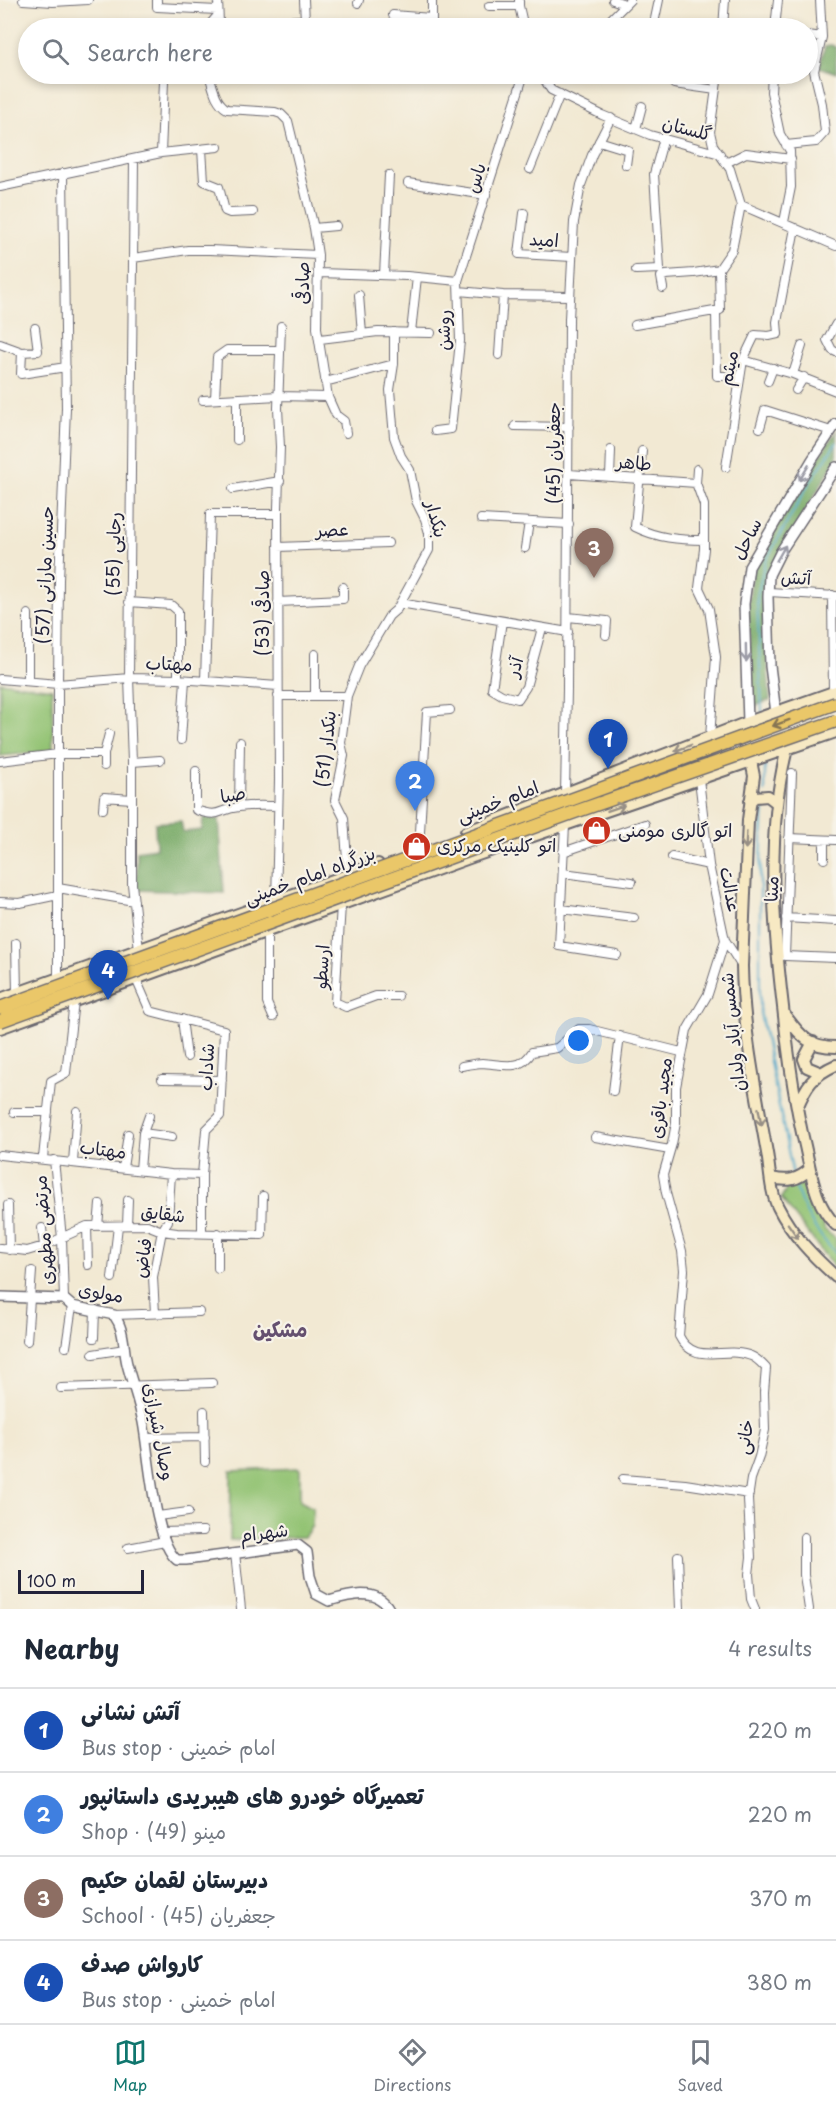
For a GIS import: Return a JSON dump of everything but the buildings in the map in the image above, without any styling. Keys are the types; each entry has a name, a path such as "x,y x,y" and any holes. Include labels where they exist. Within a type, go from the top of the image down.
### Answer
{"highway":[{"name":"بزرگراه امام خمینی","path":"0,1008 835,695"},
{"name":"بزرگراه امام خمینی","path":"0,1021 572,813 836,720"}],"main road":[{"name":"امام خمینی","path":"0,999 419,849 748,722 835,695"},
{"path":"0,1028 565,825 836,732"},
{"path":"787,749 777,803 775,934 796,1109 816,1191 829,1219 836,1225"},
{"name":"شمس آباد ولدان","path":"752,761 754,776 745,870 742,989 753,1074 776,1204 808,1251 836,1277"},
{"path":"750,801 755,797 768,796 777,803"},
{"path":"493,821 501,848"},
{"path":"784,1014 803,1039 827,1047 836,1047"},
{"path":"813,1042 804,1059 807,1067 819,1072"},
{"path":"796,1109 808,1084 819,1072 836,1065"},
{"path":"772,1178 782,1181 793,1180 810,1169"}],"street":[{"path":"23,0 53,2 88,0"},
{"path":"157,0 157,7 218,13"},
{"path":"218,0 219,18"},
{"path":"304,0 305,18"},
{"path":"393,15 431,18 432,0"},
{"path":"613,0 628,2"},
{"path":"654,18 659,0"},
{"path":"724,18 725,0"},
{"path":"777,18 778,0"},
{"path":"818,54 822,37 820,0"},
{"path":"612,18 628,2"},
{"path":"489,6 519,3 522,18"},
{"path":"214,18 218,13"},
{"path":"818,36 822,37"},
{"path":"161,153 164,84"},
{"name":"صادقی","path":"212,84 218,102 227,109 275,111 288,121 314,228 318,255 320,273 317,328 325,382 328,397 336,414 344,421 346,433"},
{"name":"یاس","path":"459,291 458,281 521,84"},
{"name":"گلستان","path":"548,84 551,90 650,135 720,154 730,169 741,205"},
{"path":"674,84 716,90"},
{"path":"717,84 710,132 713,145 720,154"},
{"path":"771,84 776,120 780,134 790,151 791,159 791,187 784,222"},
{"path":"786,145 816,142 825,132 817,84"},
{"path":"530,169 560,94"},
{"path":"636,129 642,106"},
{"name":"جعفریان (45)","path":"565,794 570,296 574,222 581,185 611,118"},
{"path":"636,270 660,269 654,174 664,138"},
{"path":"599,141 628,150 626,165"},
{"path":"0,186 161,153 218,147"},
{"path":"202,149 204,181 219,187 225,211 230,213 253,212"},
{"path":"726,163 746,153 791,159"},
{"name":"رجایی (55)","path":"134,159 129,678 134,901 139,950"},
{"name":"حسین مارانی (57)","path":"58,978 58,684 66,367 63,173"},
{"path":"384,275 389,175"},
{"path":"408,183 486,195"},
{"path":"740,376 717,376 719,269 732,250 741,205 836,246"},
{"name":"امید","path":"524,213 519,254 572,257"},
{"path":"314,228 336,226"},
{"name":"میثم","path":"726,467 743,360 755,335 778,334 777,322 795,228"},
{"path":"133,258 188,250 318,255"},
{"path":"663,288 662,277 666,275 719,269"},
{"path":"320,273 458,281"},
{"path":"411,332 417,277"},
{"name":"روشن","path":"435,431 451,429 460,341 459,291 503,295 570,296"},
{"path":"359,295 362,334"},
{"path":"499,355 503,295"},
{"path":"635,325 718,311"},
{"path":"836,324 827,340 832,350 836,352"},
{"name":"صادقی (53)","path":"276,901 280,326"},
{"path":"0,344 22,352 38,351 35,328"},
{"path":"320,339 394,332 431,333"},
{"name":"بنکدار","path":"346,696 359,666 400,603 429,550 429,533 416,501 410,470 401,456 394,437 390,390 394,364 394,332"},
{"path":"793,374 802,346"},
{"path":"215,399 218,357 227,350 280,350"},
{"path":"22,352 21,374 66,367"},
{"path":"743,360 793,374 836,390"},
{"path":"325,382 394,364"},
{"path":"768,381 773,368"},
{"path":"796,390 804,378"},
{"path":"203,400 237,400 278,396 328,397"},
{"path":"237,400 237,440"},
{"path":"760,428 765,410 834,427"},
{"path":"515,426 569,427"},
{"name":"ساحل","path":"748,722 744,604 749,567 790,495 834,427"},
{"path":"610,477 611,450"},
{"path":"642,450 635,526 651,535 704,540"},
{"name":"ساحل","path":"776,713 770,666 768,592 770,575 782,551 836,467"},
{"path":"697,468 696,483 704,505 704,540 699,588 709,609 716,657 710,737"},
{"name":"طاهر","path":"569,474 696,483"},
{"path":"233,489 280,481"},
{"path":"205,681 210,513 278,514"},
{"path":"481,519 569,525"},
{"path":"525,548 528,522"},
{"name":"عصر","path":"278,548 388,543"},
{"path":"278,603 343,599 343,587"},
{"name":"آتش","path":"768,592 834,596 835,695"},
{"path":"129,602 171,605 178,611 182,740"},
{"path":"400,603 568,632"},
{"path":"27,614 28,681"},
{"path":"568,617 607,621 606,635"},
{"name":"آذر","path":"502,621 492,688 502,695 518,699 526,687 542,628"},
{"path":"315,654 315,696"},
{"name":"مهتاب","path":"0,679 58,684 129,678 181,679 278,686"},
{"path":"278,696 346,696"},
{"name":"بنکدار (51)","path":"346,696 341,743 344,756 335,800 344,818 348,874"},
{"path":"419,849 427,712 450,710"},
{"path":"104,766 108,734"},
{"path":"239,807 240,742"},
{"path":"0,761 58,754 104,754"},
{"path":"132,762 160,760"},
{"name":"صبا","path":"195,771 196,810 207,814 219,814 229,808 278,806"},
{"name":"مینا","path":"792,773 785,956 836,958"},
{"name":"عدالت","path":"699,779 710,865 725,940 742,966"},
{"path":"103,809 104,797 132,799"},
{"path":"564,852 645,824"},
{"path":"565,825 559,946 617,955"},
{"path":"789,838 836,840"},
{"path":"824,840 824,859"},
{"path":"672,856 710,865"},
{"path":"563,873 632,882"},
{"path":"0,902 20,903 58,892 134,901"},
{"name":"ارسطو","path":"341,905 335,1002 346,1007 376,996 398,996"},
{"path":"561,909 634,918"},
{"path":"786,918 836,921"},
{"path":"267,932 267,1003 273,1017"},
{"name":"مجید باقری","path":"679,1336 684,1270 682,1251 663,1175 676,1123 676,1087 681,1052 687,1030 708,994 725,940"},
{"path":"16,943 16,993"},
{"name":"شاداب","path":"136,979 150,1011 224,1030 220,1116 206,1130 202,1175 202,1233"},
{"path":"43,1158 51,1082 66,1073 74,1001"},
{"path":"182,1019 187,1058"},
{"path":"462,1066 480,1063 512,1066 528,1060 532,1052 557,1048 579,1029 590,1029 681,1052"},
{"path":"613,1091 620,1036"},
{"path":"162,1079 222,1080"},
{"path":"73,1162 77,1111"},
{"path":"14,1112 48,1112"},
{"path":"140,1170 143,1133 149,1116"},
{"path":"143,1133 172,1137"},
{"path":"123,1168 129,1134"},
{"path":"595,1137 670,1150"},
{"name":"مهتاب","path":"0,1155 171,1174 202,1175"},
{"name":"مرتضی مطهری","path":"54,1160 62,1238 64,1299"},
{"name":"فیاض","path":"155,1313 153,1277 162,1231 168,1221 171,1174"},
{"name":"شقایق","path":"0,1248 27,1251 45,1246 87,1226 147,1225 162,1231 262,1235 263,1196"},
{"path":"112,1278 128,1200"},
{"path":"98,1226 100,1204"},
{"path":"8,1205 9,1250"},
{"path":"87,1226 88,1265"},
{"path":"42,1228 45,1246"},
{"path":"218,1233 218,1268"},
{"path":"27,1341 32,1271"},
{"name":"مولوی","path":"0,1297 64,1299 72,1306 114,1315 199,1312"},
{"path":"66,1347 72,1306"},
{"path":"94,1338 95,1310"},
{"name":"وصال شیرازی","path":"114,1315 121,1325 146,1438 158,1516 171,1556"},
{"name":"خانی","path":"679,1336 683,1345 697,1353 751,1356 766,1368 765,1430 749,1494 751,1557 749,1574 751,1599 755,1609"},
{"path":"93,1354 125,1350"},
{"path":"62,1388 212,1383"},
{"path":"204,1411 205,1462"},
{"path":"146,1438 205,1437"},
{"path":"623,1479 685,1484 749,1494"},
{"path":"158,1516 188,1512"},
{"path":"128,1548 163,1537 203,1531"},
{"path":"804,1537 804,1575 809,1609"},
{"name":"شهرام","path":"171,1556 177,1560 298,1545 307,1552 310,1576 316,1594 329,1601 352,1594 373,1596 385,1602 389,1609"},
{"path":"235,1553 241,1609"},
{"path":"678,1556 680,1609"}],"green space":[{"path":"825,46 836,47 836,73 819,67"},
{"path":"836,431 836,459 766,578 764,602 770,700 752,707 748,606 753,569 803,482"},
{"path":"0,682 52,689 53,751 0,756"},
{"path":"203,818 219,819 224,893 137,890 137,851 156,848 155,823 181,821 183,832 202,830"},
{"path":"806,1183 825,1230 836,1239 836,1270 781,1198 787,1188"},
{"path":"300,1468 300,1501 313,1508 312,1526 304,1537 230,1540 231,1471"}],"waterway":[{"path":"762,712 757,597 765,562 807,487 836,443"},
{"path":"765,762 765,792"},
{"path":"764,800 760,878 760,1012 793,1175"},
{"path":"794,1181 810,1220 836,1253"}],"place":[{"name":"دبیرستان لقمان حکیم","path":"594,578"},
{"name":"آتش نشانی","path":"608,769"},
{"name":"تعمیرگاه خودرو های هیبریدی داستانپور","path":"415,811"},
{"name":"اتو گالری مومنی","path":"597,831"},
{"name":"اتو کلینیک مرکزی","path":"416,846"},
{"name":"کارواش صدف","path":"108,1000"}],"district":[{"name":"مشکین","path":"280,1330"}]}
